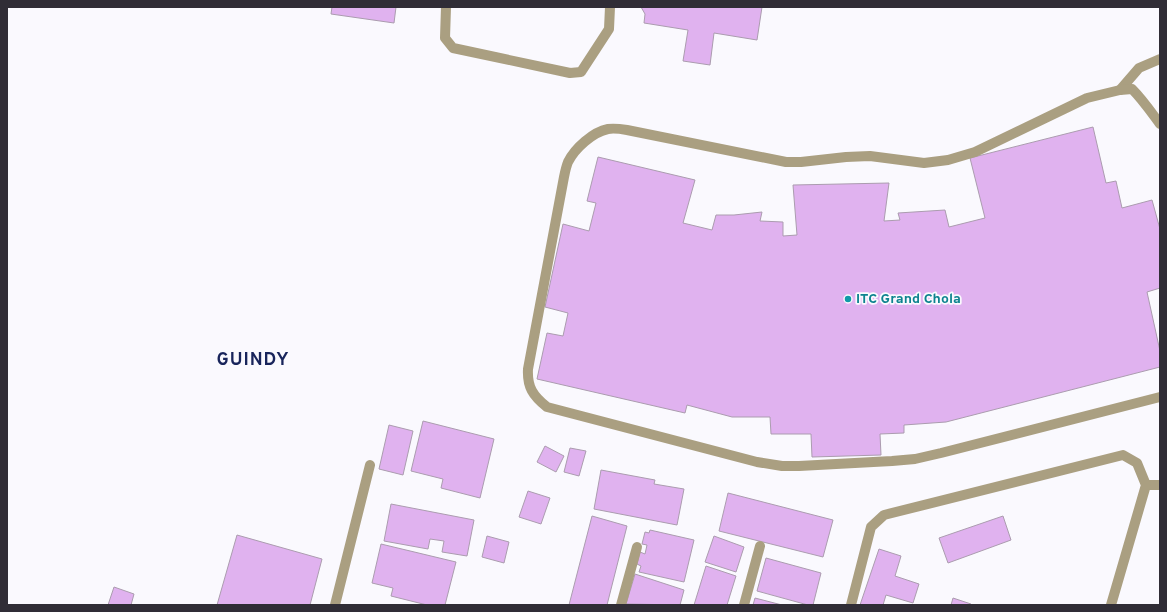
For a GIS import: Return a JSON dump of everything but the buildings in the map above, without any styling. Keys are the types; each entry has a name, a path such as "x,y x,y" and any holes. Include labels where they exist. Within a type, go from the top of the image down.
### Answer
{"lane":[{"path":"446,7 445,38 453,48 570,73 581,72 609,29 610,7"},
{"path":"1120,90 1139,68 1160,59"},
{"path":"1160,124 1140,97 1132,89 1120,90 1087,98 975,152 948,160 924,163 870,156 786,162 627,130 610,128 602,130 585,141 573,154 568,163 564,177 527,377 536,398 547,407 757,462 782,466 916,459 1160,397"},
{"path":"851,605 871,528 884,515 1123,455 1137,463 1146,485 1111,605"},
{"path":"335,605 370,465"},
{"path":"1146,485 1160,485"},
{"path":"744,605 760,546"},
{"path":"621,605 637,547"}],"place":[{"name":"ITC Grand Chola","path":"848,299"}],"district":[{"name":"GUINDY","path":"253,360"}]}
